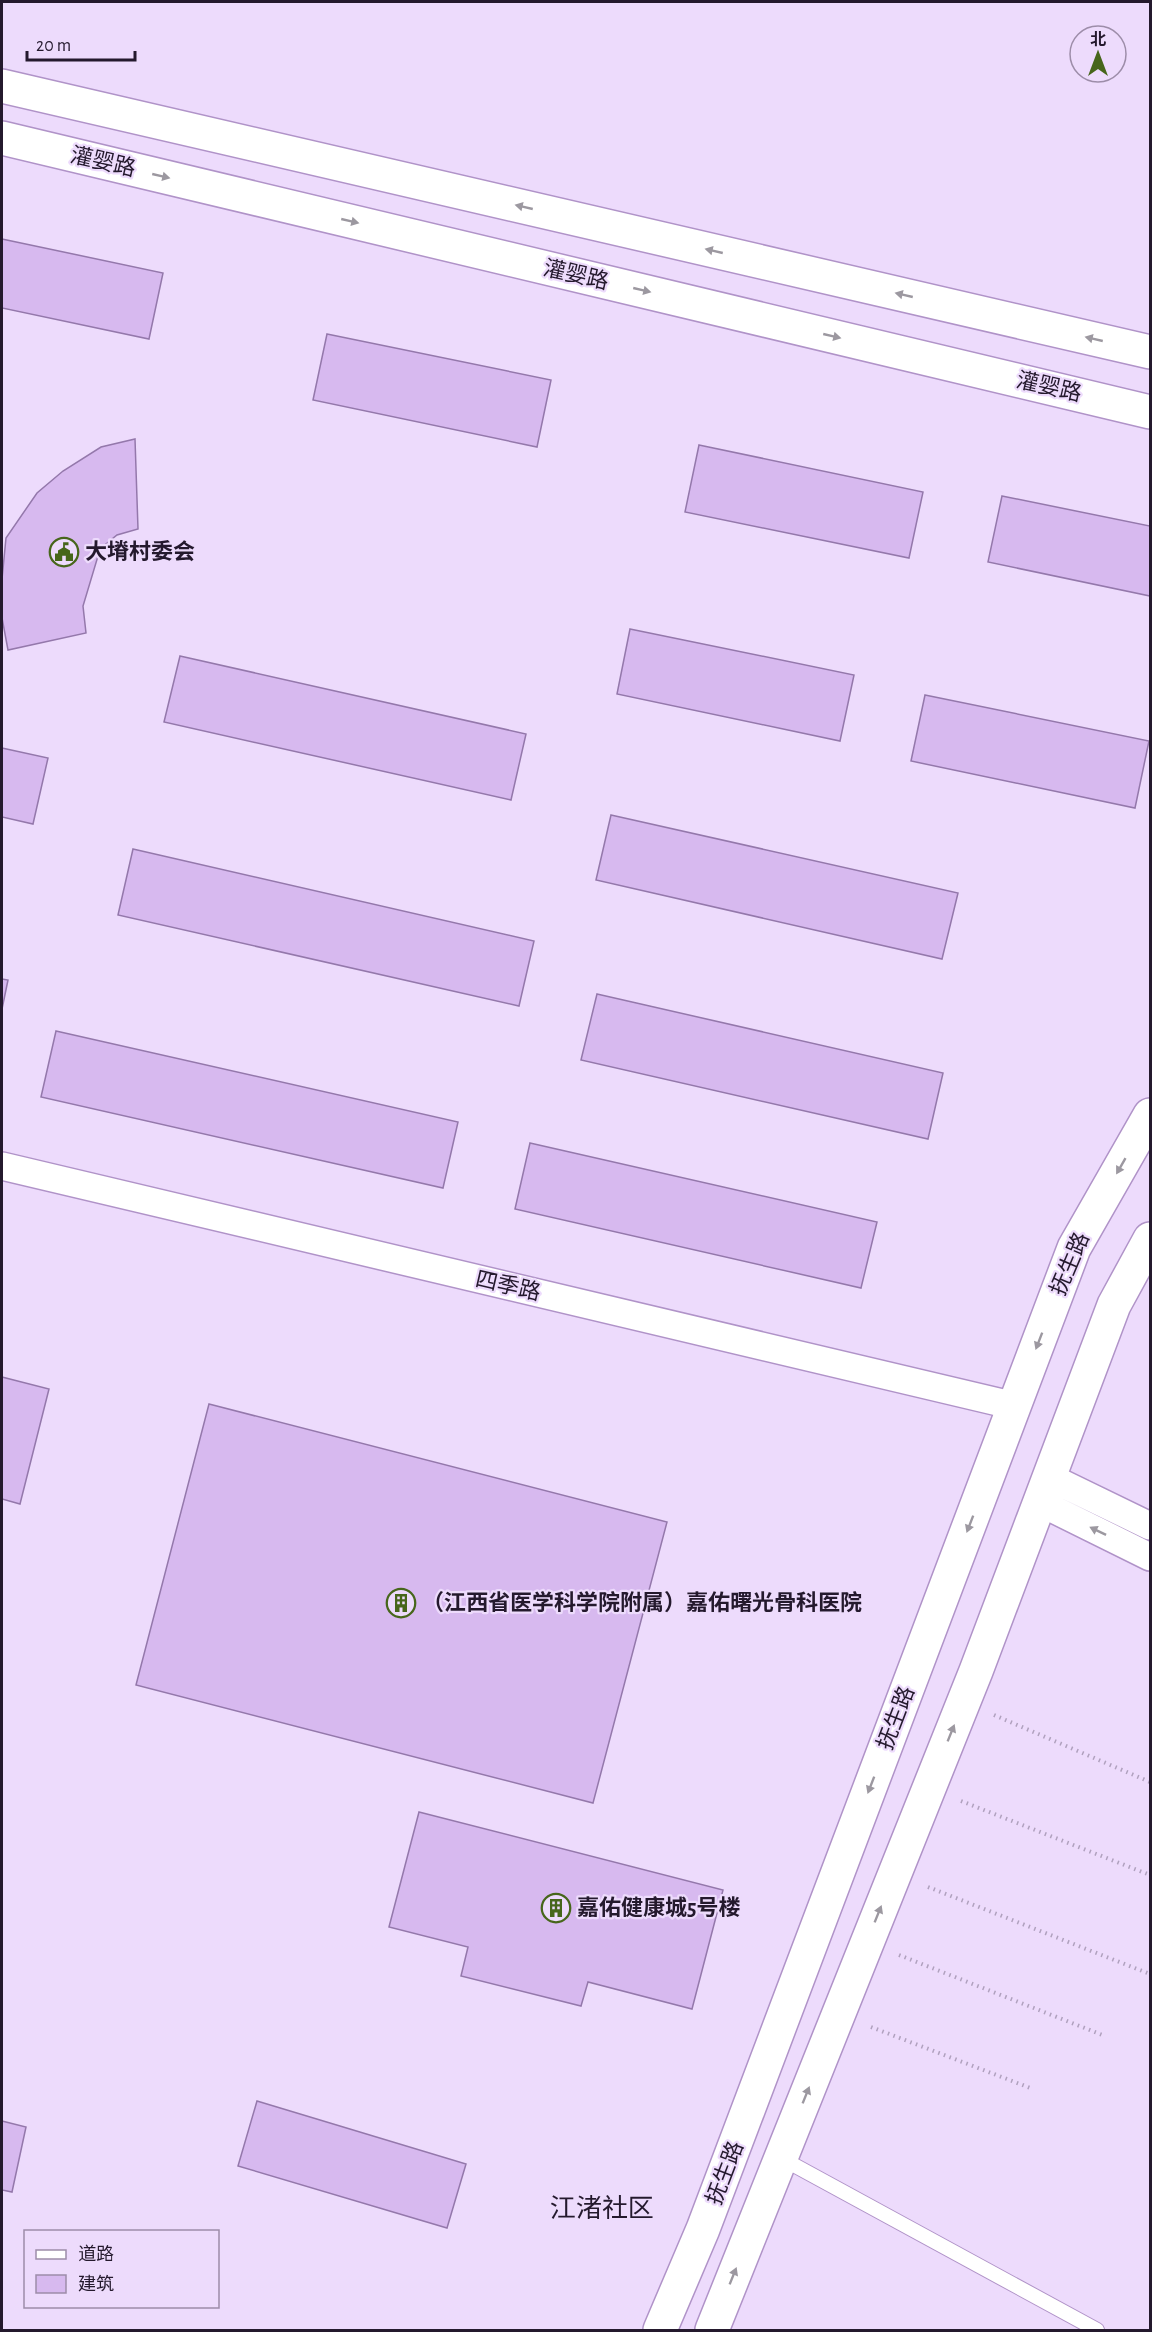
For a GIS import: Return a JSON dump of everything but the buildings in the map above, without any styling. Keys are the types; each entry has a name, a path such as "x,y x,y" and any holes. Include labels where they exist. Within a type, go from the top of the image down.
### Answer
{"main road":[{"path":"2,86 1150,352"},
{"name":"灌婴路","path":"2,138 1150,412"},
{"name":"抚生路","path":"660,2331 704,2229 1074,1248 1150,1115"},
{"name":"抚生路","path":"712,2331 963,1702 1114,1305 1150,1239"}],"street":[{"name":"四季路","path":"2,1166 1015,1406"},
{"path":"1044,1489 1150,1526"},
{"path":"1044,1489 1150,1557"}],"lane":[{"path":"781,2158 1097,2331"}],"path":[{"path":"963,1702 1150,1782"},
{"path":"929,1788 1150,1875"},
{"path":"895,1874 1150,1974"},
{"path":"867,1943 1105,2036"},
{"path":"838,2014 1033,2089"}],"place":[{"name":"大塉村委会","path":"64,552"},
{"name":"（江西省医学科学院附属）嘉佑曙光骨科医院","path":"401,1603"},
{"name":"嘉佑健康城5号楼","path":"556,1908"}],"district":[{"name":"江渚社区","path":"602,2209"}]}
